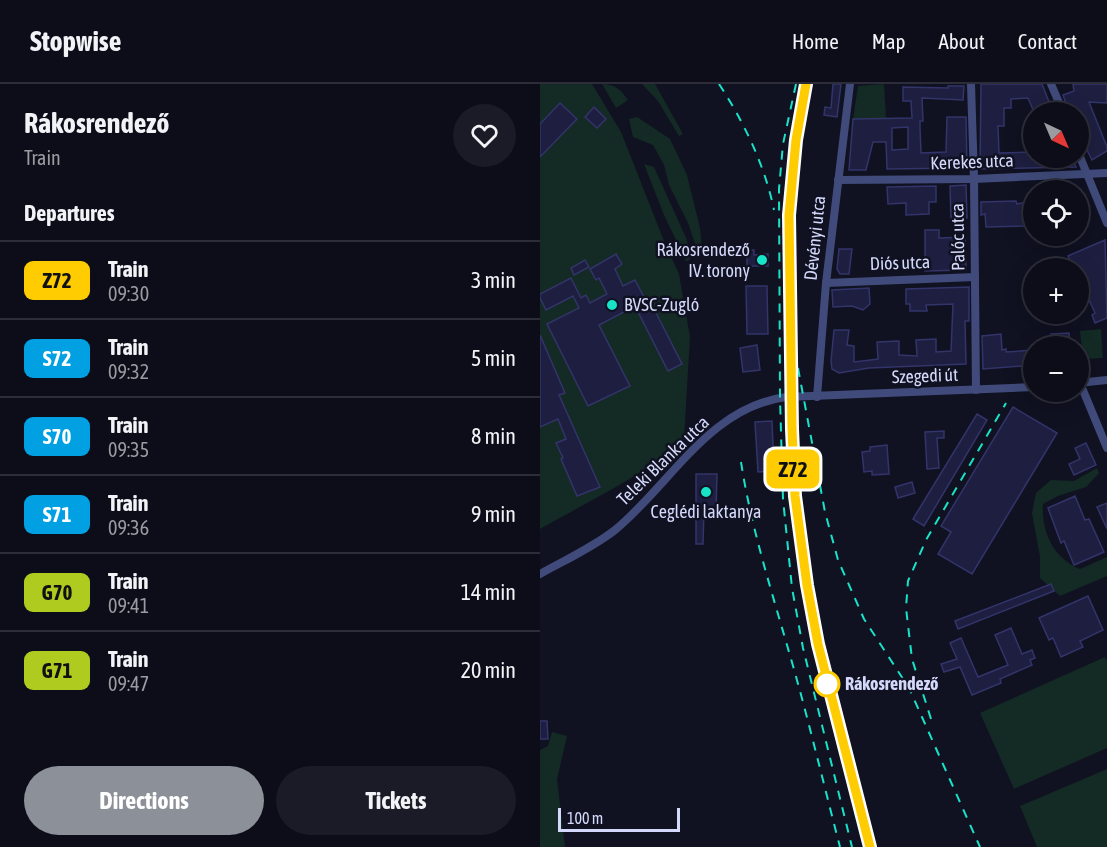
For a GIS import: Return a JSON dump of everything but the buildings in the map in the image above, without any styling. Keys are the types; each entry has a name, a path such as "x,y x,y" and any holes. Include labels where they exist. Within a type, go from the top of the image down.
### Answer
{"street":[{"name":"Dévényi utca","path":"817,396 826,283 850,84"},
{"name":"Palóc utca","path":"971,84 976,390"},
{"path":"1051,84 1059,102"},
{"path":"1085,168 1107,223"},
{"name":"Kerekes utca","path":"838,180 974,179 1107,173"},
{"name":"Diós utca","path":"826,283 975,277"},
{"path":"1089,382 1107,380"},
{"name":"Szegedi út","path":"817,396 1023,388"},
{"name":"Teleki Blanka utca","path":"540,574 596,543 615,529 663,483 697,445 743,411 770,399 817,396"},
{"path":"1087,402 1107,448"}],"green space":[{"name":"BVSC-Zugló","path":"540,84 592,84 621,132 679,274 690,337 684,438 653,464 540,529"},
{"path":"602,84 617,88 628,100 616,108"},
{"path":"642,84 655,84 683,134 679,136 658,101"},
{"path":"884,84 886,119 853,119 858,86"},
{"path":"637,117 670,139 687,175 700,228 702,249 697,249 688,223 669,185 664,165 653,145 633,137 629,119"},
{"path":"644,164 654,167 687,240 690,260 686,261 664,215"},
{"path":"1101,329 1103,358 1089,359 1089,336 1081,336 1080,331"},
{"path":"1097,468 1099,473 1086,487 1058,496 1043,504 1047,534 1063,559 1080,569 1107,557 1107,576 1060,596 1040,578 1040,557 1032,513 1036,493 1051,480 1074,481"},
{"path":"1105,657 1107,661 1107,748 1014,789 980,713"},
{"path":"552,732 567,736 557,779 565,847 540,847 540,750 548,746"},
{"path":"1107,769 1107,847 1037,847 1020,806"}],"railway":[{"path":"719,84 753,145 774,210"},
{"path":"796,84 783,144 779,189 783,499 792,588 803,648 852,847"},
{"path":"806,84 796,140 789,215 795,496 807,585 818,644 870,847"},
{"path":"798,368 825,512 838,560 864,619 909,688 980,847"},
{"path":"931,719 912,659 906,608 908,581 926,540 1006,403"},
{"path":"741,462 756,534 803,701 840,847"}],"train":[{"name":"Z72","path":"806,84 796,140 789,215 795,496 807,585 822,663 870,847"}],"place":[{"name":"Rákosrendező IV. torony","path":"762,260"},
{"name":"BVSC-Zugló","path":"612,305"},
{"name":"Ceglédi laktanya","path":"706,492"},
{"name":"Rákosrendező","path":"827,684"}]}
